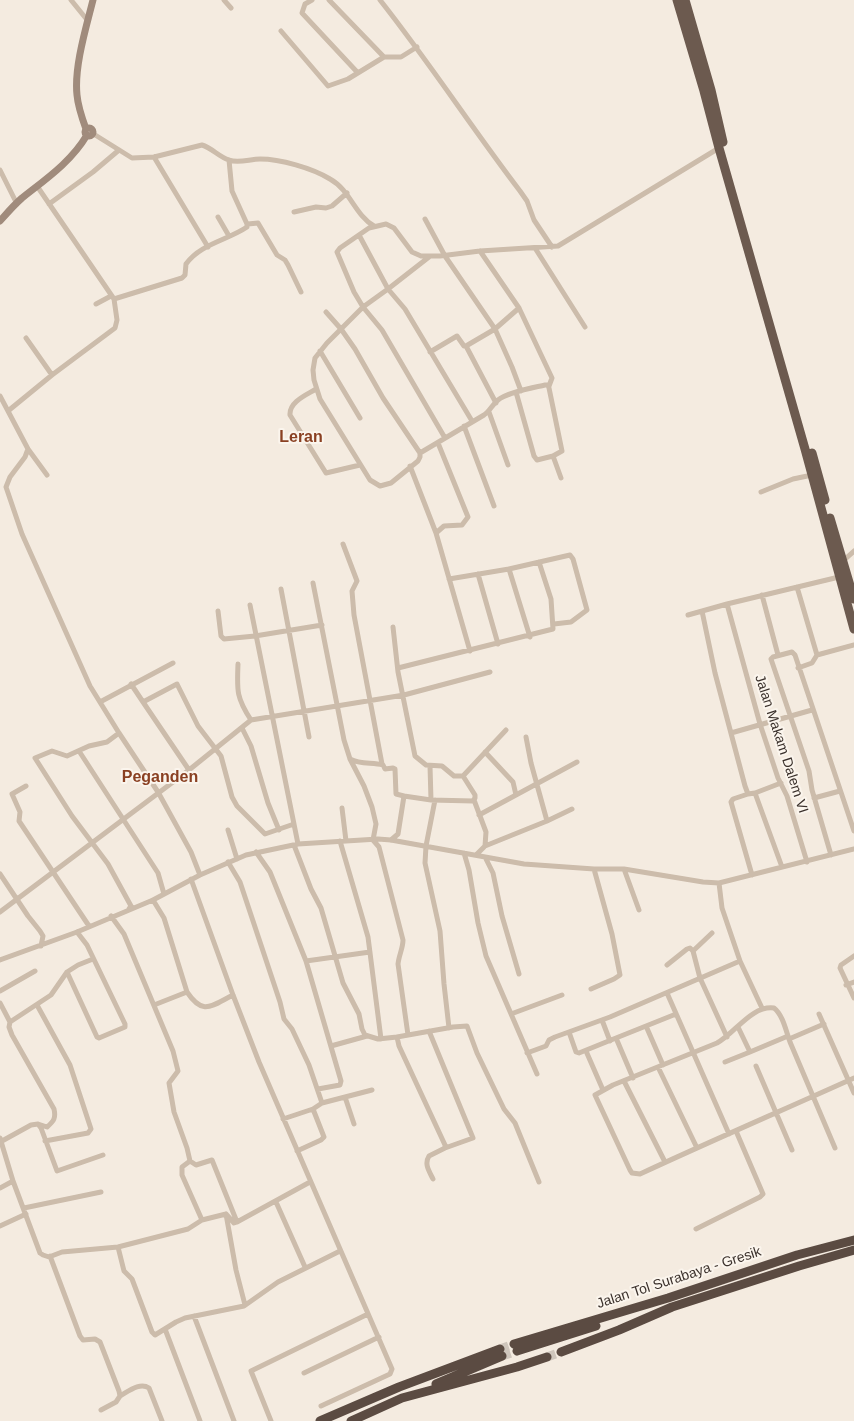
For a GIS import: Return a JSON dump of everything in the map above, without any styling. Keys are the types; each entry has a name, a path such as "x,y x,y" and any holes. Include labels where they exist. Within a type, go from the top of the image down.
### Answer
{"highway":[{"path":"677,0 815,474 854,599"},
{"path":"685,0 815,474 839,577 854,629"},
{"name":"Jalan Tol Surabaya - Gresik","path":"672,1307 634,1314 555,1338 515,1347 796,1255 854,1240"},
{"name":"Jalan Tol Surabaya - Gresik","path":"560,1352 619,1330 672,1307 854,1250"},
{"path":"320,1421 399,1387 501,1352 351,1421"},
{"path":"402,1398 547,1357"}],"main road":[{"path":"1,216 72,156 89,133 80,111 76,94 78,69 93,0"}],"street":[{"path":"71,0 88,22"},
{"path":"224,0 231,8"},
{"path":"312,0 305,4 302,13 358,74"},
{"path":"329,0 384,57"},
{"path":"380,0 417,47 449,95 527,201 534,220 552,247"},
{"path":"281,31 328,86 358,74 384,57 401,57 417,47"},
{"path":"89,133 132,158 154,157 202,145 229,160 259,159 279,161 312,171 336,182 347,193 362,216 374,226"},
{"path":"445,438 382,330 363,307 354,292 337,252 340,248 374,226 386,224 391,225 412,252 421,256 445,256 552,247 567,242 719,148"},
{"path":"49,204 93,172 119,150"},
{"path":"154,157 208,247"},
{"path":"229,160 232,191 248,224"},
{"path":"0,170 16,204"},
{"path":"8,411 115,328 117,320 112,297 37,186"},
{"path":"294,212 316,207 326,208 332,206 347,193"},
{"path":"218,217 228,236"},
{"path":"425,219 445,256 495,329 512,366 537,460 553,456 562,451 549,386 552,378 519,308 480,252"},
{"path":"96,304 112,297 184,276 187,262 208,247 245,228 248,224 257,222 275,252 288,265 301,292"},
{"path":"359,235 388,289 405,309 472,421"},
{"path":"535,248 585,327"},
{"path":"326,312 341,329 355,349 383,398 420,453 419,459 391,483 380,486 370,480 360,465 320,399 316,389 314,363 320,351 341,329 363,307 429,257"},
{"path":"466,346 495,329 519,308"},
{"path":"430,352 457,336 466,346 496,402"},
{"path":"26,338 52,375"},
{"path":"320,351 360,418"},
{"path":"420,453 489,412 496,402 502,398 545,385 549,386"},
{"path":"316,389 293,404 290,409 290,415 326,473 360,465"},
{"path":"0,396 28,449 47,476"},
{"path":"489,412 508,465"},
{"path":"464,426 494,506"},
{"path":"436,533 444,526 462,524 468,518 438,443"},
{"path":"28,449 25,457 8,480 6,490 22,534 90,686 118,733 158,792 191,852 200,874"},
{"path":"553,456 561,478"},
{"path":"410,466 436,533 470,651"},
{"path":"761,492 793,479 815,474"},
{"path":"343,544 356,581 352,591 354,615 382,764 385,768 394,769 396,794 433,800 474,800"},
{"path":"843,561 854,551"},
{"path":"449,579 571,556 587,609 581,616 571,622 554,624"},
{"path":"398,668 550,632 554,629 551,599 540,562"},
{"path":"509,569 530,636"},
{"path":"478,574 498,644"},
{"path":"688,615 839,577"},
{"path":"313,583 344,740 350,759 364,786 376,824 373,840"},
{"path":"797,587 817,655 812,664 798,668"},
{"path":"281,589 309,737"},
{"path":"762,595 778,654"},
{"name":"Jalan Makam Dalem VI","path":"727,604 760,724 787,796 807,862"},
{"path":"250,605 294,824 296,845 311,889 321,908 345,990 357,1011 362,1029 367,1036"},
{"path":"218,611 223,638 255,636 322,625"},
{"path":"702,612 715,673 748,794"},
{"path":"393,627 398,668 416,756 424,764 442,766 454,776 463,776 506,730"},
{"path":"817,655 854,645"},
{"path":"830,855 804,756 771,659 778,654 793,652 854,831"},
{"path":"100,702 174,663"},
{"path":"238,664 237,693 242,707 251,720"},
{"path":"0,912 189,770 251,720 304,710 370,701 490,672"},
{"path":"132,684 189,770"},
{"path":"143,702 178,684 198,726 222,758 232,798 237,806 265,834 294,824"},
{"path":"731,733 812,710"},
{"path":"242,728 251,746 279,830"},
{"path":"118,733 107,742 89,746 66,756 52,751 36,758 72,816 119,882 131,906 129,910"},
{"path":"526,737 547,821"},
{"path":"79,750 158,873 164,894"},
{"path":"485,752 513,782 516,795"},
{"path":"350,759 359,763 382,764"},
{"path":"479,815 577,762"},
{"path":"430,766 433,800 425,863 440,931 449,1028"},
{"path":"463,776 475,795 474,800 486,828 485,846"},
{"path":"752,875 731,802 733,799 781,783"},
{"path":"26,786 12,794 20,812 19,820 90,926"},
{"path":"814,798 840,791"},
{"path":"755,793 782,867"},
{"path":"391,840 398,834 404,796"},
{"path":"342,808 343,841 368,937 381,1038"},
{"path":"476,855 485,846 572,809"},
{"path":"228,830 237,859"},
{"path":"373,840 379,847 403,940 398,964 408,1035"},
{"path":"0,960 77,932 111,916 153,900 200,874 228,862 256,852 296,845 343,841 391,840 524,864 624,869 720,883 854,849"},
{"path":"256,852 270,872 306,962 341,1083 318,1089"},
{"path":"464,853 470,870 478,923 486,956 537,1074"},
{"path":"485,857 493,873 502,916 519,974"},
{"path":"228,862 240,882 284,1018 292,1029 318,1089 322,1103"},
{"path":"591,989 614,979 620,974 612,934 594,869"},
{"path":"624,869 638,910"},
{"path":"0,874 28,916 40,930 43,936 41,946"},
{"path":"191,879 232,995 283,1119 392,1369 392,1372 320,1406"},
{"path":"720,883 722,908 740,961 762,1008"},
{"path":"153,900 164,918 187,992 194,1001 203,1008 232,995"},
{"path":"111,916 124,934 177,1065 178,1073 169,1083 174,1112 188,1148 190,1161 196,1165 212,1160 237,1222"},
{"path":"67,972 97,1037 99,1038 125,1027 87,945 77,932"},
{"path":"693,951 712,933"},
{"path":"666,965 687,949 690,948 693,951 700,978 727,1037"},
{"path":"306,962 370,952"},
{"path":"854,956 840,967 846,985 854,998"},
{"path":"10,1022 51,995 67,972 92,959"},
{"path":"527,1053 544,1046 555,1036 602,1020 740,961"},
{"path":"0,991 35,970"},
{"path":"846,985 854,982"},
{"path":"154,1005 187,992"},
{"path":"667,993 729,1134"},
{"path":"510,1014 562,995"},
{"path":"0,1003 10,1022 9,1028 12,1035 54,1109 55,1116 52,1123 47,1127 38,1124 31,1125 1,1140 13,1181 42,1255 50,1256 62,1252 118,1247 188,1229 202,1220 226,1214"},
{"path":"37,1005 70,1065 91,1129 88,1133 45,1141"},
{"path":"835,1148 813,1097 776,1009 769,1007 762,1008 727,1037 595,1094 632,1173 640,1174 813,1097 851,1079"},
{"path":"569,1032 578,1054 676,1014"},
{"path":"819,1014 851,1079 854,1093"},
{"path":"602,1020 633,1078"},
{"path":"725,1062 824,1024"},
{"path":"331,1046 367,1036 381,1038 397,1037 429,1030 467,1026 479,1058 504,1109 515,1123 539,1182"},
{"path":"646,1026 660,1066 697,1148"},
{"path":"738,1027 750,1052"},
{"path":"429,1030 473,1138 445,1148 428,1158 426,1164 433,1179"},
{"path":"397,1037 399,1046 445,1144 445,1148"},
{"path":"586,1051 603,1090"},
{"path":"756,1066 792,1150"},
{"path":"624,1081 665,1162"},
{"path":"283,1119 313,1109 322,1103 372,1090"},
{"path":"346,1097 354,1124"},
{"path":"297,1151 324,1137 313,1109"},
{"path":"38,1124 57,1171 103,1155"},
{"path":"696,1229 763,1194 736,1131"},
{"path":"190,1161 182,1167 182,1175 202,1220"},
{"path":"0,1188 13,1181"},
{"path":"226,1214 234,1223 237,1222 310,1182"},
{"path":"0,1226 25,1211 101,1192"},
{"path":"276,1202 305,1267"},
{"path":"226,1214 236,1270 245,1305"},
{"path":"118,1247 124,1271 132,1279 152,1332 155,1335 176,1322 194,1316 245,1305 270,1286 340,1251"},
{"path":"50,1256 80,1336 83,1340 95,1339 100,1342 120,1396"},
{"path":"271,1421 251,1372 368,1314"},
{"path":"194,1316 234,1421"},
{"path":"165,1329 200,1421"},
{"path":"304,1373 379,1337"},
{"path":"101,1410 116,1402 120,1396 141,1385 149,1388 162,1421"}],"tunnel":[{"path":"500,1349 514,1344"},
{"path":"502,1356 517,1351"},
{"path":"547,1357 561,1352"}],"district":[{"name":"Leran","path":"301,438"},
{"name":"Peganden","path":"160,778"}]}
